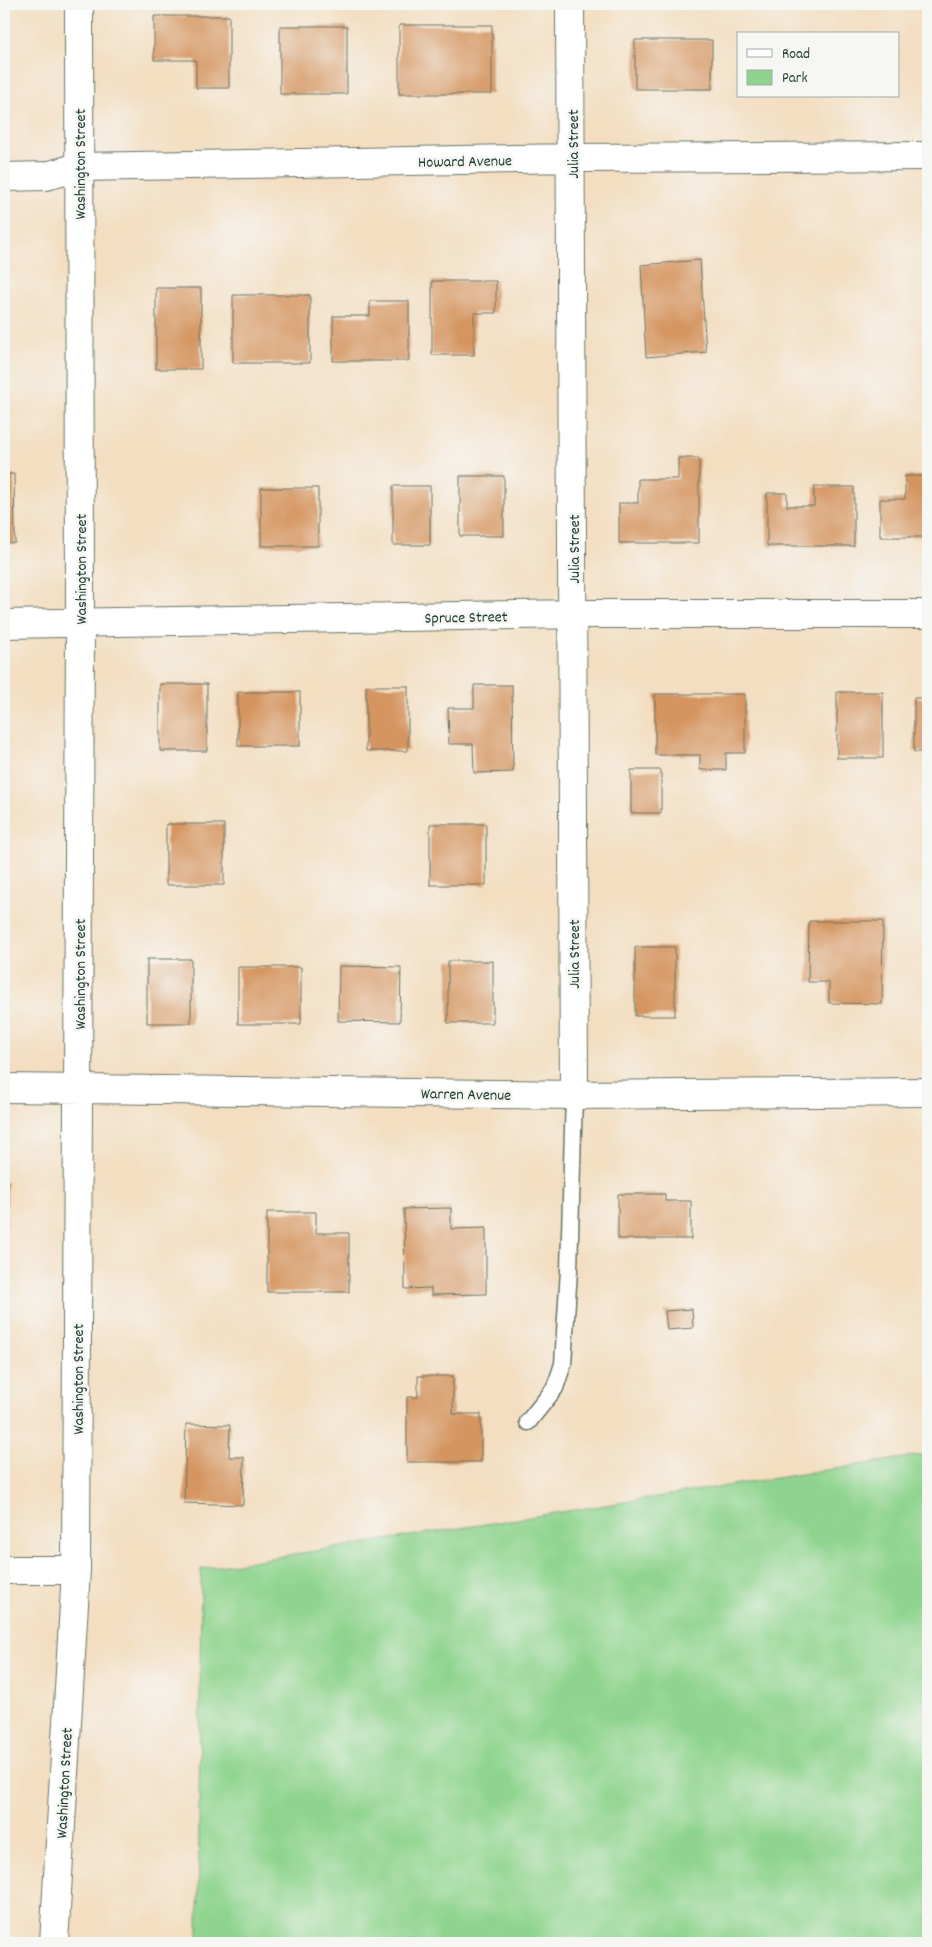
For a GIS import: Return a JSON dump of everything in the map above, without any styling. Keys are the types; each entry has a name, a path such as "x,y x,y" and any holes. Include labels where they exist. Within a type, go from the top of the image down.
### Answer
{"street":[{"name":"Washington Street","path":"54,1943 76,1570 80,624 79,4"},
{"name":"Julia Street","path":"570,4 574,1095"},
{"name":"Howard Avenue","path":"4,177 46,176 79,167 572,158 928,156"},
{"name":"Spruce Street","path":"4,624 573,614 928,614"},
{"name":"Warren Avenue","path":"4,1088 574,1095 928,1092"},
{"path":"4,1570 76,1570"}],"lane":[{"path":"528,1422 556,1388 563,1364 569,1270 574,1095"}],"green space":[{"path":"928,1454 928,1943 198,1943 201,1569"}],"building":[{"path":"154,16 229,16 229,88 196,88 196,60 154,60"},
{"path":"399,25 492,25 492,94 399,94"},
{"path":"280,26 347,26 347,94 280,94"},
{"path":"635,40 712,40 712,89 635,89"},
{"path":"700,260 706,352 646,357 641,265"},
{"path":"432,281 496,281 496,313 474,313 474,355 432,355"},
{"path":"156,288 201,288 201,369 156,369"},
{"path":"233,295 310,295 310,363 233,363"},
{"path":"370,301 409,301 409,361 333,361 333,316 370,316"},
{"path":"678,458 699,458 699,543 619,543 619,503 638,503 638,479 678,479"},
{"path":"4,474 14,474 15,543 4,543"},
{"path":"460,476 504,476 504,536 460,536"},
{"path":"905,476 928,476 928,537 880,537 880,499 905,499"},
{"path":"393,486 430,486 430,545 393,545"},
{"path":"814,487 854,487 854,546 767,546 767,493 787,493 787,506 814,506"},
{"path":"261,488 318,488 318,546 261,546"},
{"path":"160,684 207,684 207,751 160,751"},
{"path":"474,685 512,685 513,772 474,773 473,744 449,744 448,708 474,708"},
{"path":"366,686 408,686 408,751 366,751"},
{"path":"238,692 300,692 300,746 238,746"},
{"path":"837,692 883,692 883,758 837,758"},
{"path":"655,694 745,694 745,753 726,753 726,770 700,770 700,755 655,755"},
{"path":"914,698 928,698 928,752 914,752"},
{"path":"631,770 661,770 661,813 631,813"},
{"path":"166,824 224,824 224,885 166,885"},
{"path":"430,824 486,824 486,885 430,885"},
{"path":"809,921 883,921 882,1004 829,1003 829,982 808,982"},
{"path":"635,947 675,947 675,1016 635,1016"},
{"path":"147,959 191,959 191,1023 147,1023"},
{"path":"448,961 493,961 493,1023 448,1023"},
{"path":"339,966 401,967 400,1022 338,1021"},
{"path":"238,967 301,967 301,1024 238,1024"},
{"path":"4,1182 7,1182 7,1227 4,1227"},
{"path":"618,1194 665,1194 665,1201 691,1201 691,1239 618,1239"},
{"path":"451,1208 451,1229 486,1228 486,1294 431,1295 431,1288 405,1289 404,1209"},
{"path":"267,1212 316,1212 316,1233 349,1233 349,1292 267,1292"},
{"path":"692,1309 693,1328 667,1330 665,1311"},
{"path":"418,1376 453,1376 453,1414 481,1414 481,1462 407,1462 407,1397 418,1397"},
{"path":"186,1424 230,1425 229,1457 244,1457 243,1505 184,1503"}]}
